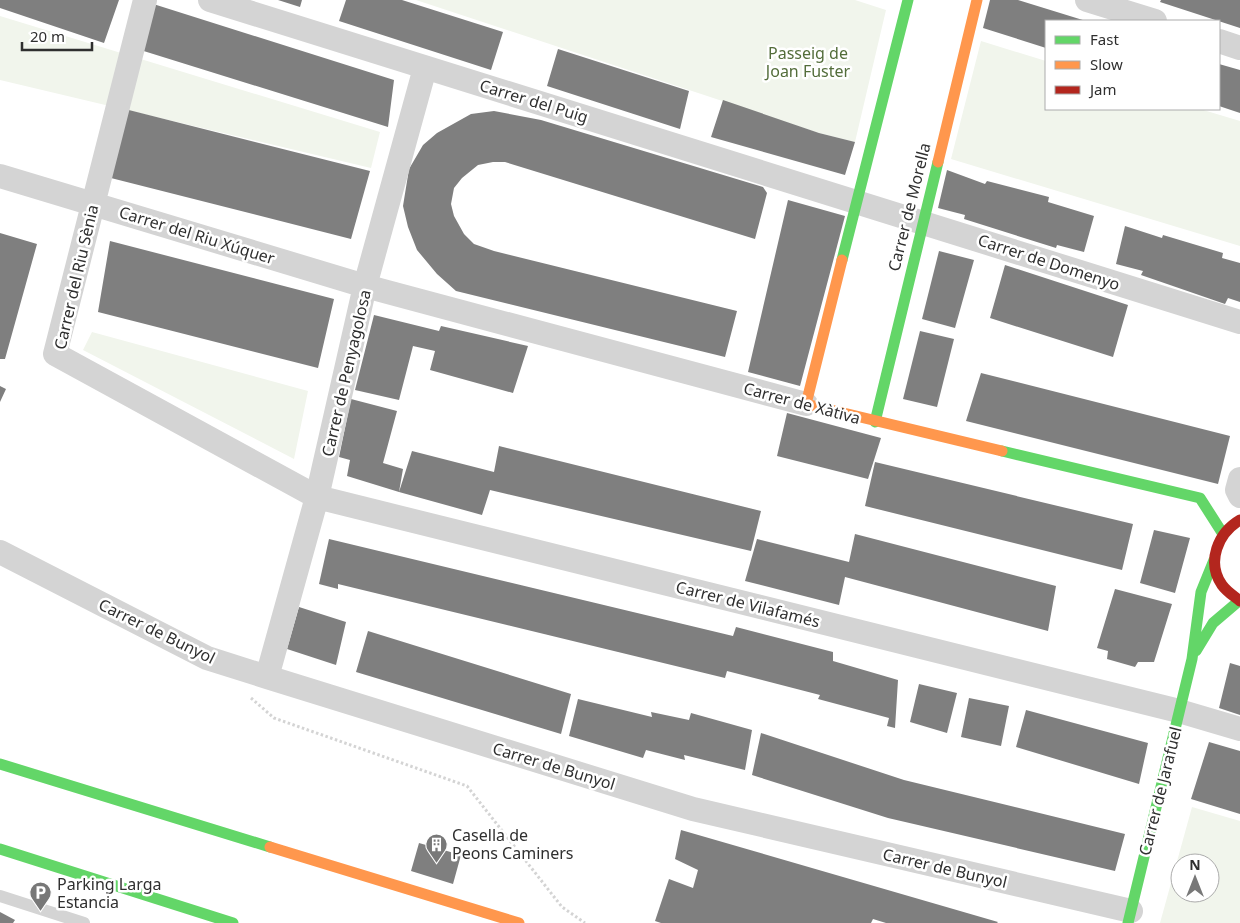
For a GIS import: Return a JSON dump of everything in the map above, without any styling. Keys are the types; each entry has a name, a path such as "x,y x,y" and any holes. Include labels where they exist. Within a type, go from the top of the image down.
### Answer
{"street":[{"name":"Carrer del Riu Sènia","path":"145,0 55,354 317,497"},
{"name":"Carrer del Puig","path":"210,0 858,201"},
{"path":"806,404 908,0"},
{"name":"Carrer de Morella","path":"874,422 977,0"},
{"path":"1087,0 1152,13"},
{"path":"1220,41 1240,48"},
{"name":"Carrer de Penyagolosa","path":"267,678 317,497 365,286 425,68"},
{"name":"Carrer del Riu Xúquer","path":"0,176 365,286"},
{"name":"Carrer de Domenyo","path":"858,201 1240,322"},
{"name":"Carrer de Xàtiva","path":"365,286 874,422 1200,498 1223,534"},
{"path":"1240,478 1237,490 1240,496"},
{"name":"Carrer de Vilafamés","path":"317,497 1179,711 1240,729"},
{"path":"1223,534 1240,520"},
{"name":"Carrer de Jarafuel","path":"1130,917 1192,659 1201,592 1223,534"},
{"name":"Carrer de Bunyol","path":"0,552 207,658 267,678 693,809 1130,917"},
{"path":"1214,560 1221,584 1240,601"},
{"name":"Carrer de Jarafuel","path":"1192,659 1213,623 1240,601"},
{"path":"0,764 519,923"},
{"path":"0,849 233,923"}],"lane":[{"path":"0,896 84,923"}],"path":[{"path":"247,694 274,718 467,786 562,907 585,923"}],"green space":[{"name":"Passeig de Joan Fuster","path":"416,0 855,0 886,10 855,142 819,133"},
{"path":"0,16 380,132 371,168 0,80"},
{"path":"981,41 1045,61 1045,110 1203,110 1240,121 1240,246 951,159"},
{"path":"92,332 308,391 294,459 83,350"},
{"path":"1192,807 1240,821 1240,923 1160,923 1170,887 1170,903 1220,903 1220,853 1179,853"}],"building":[{"path":"0,0 119,0 104,43 0,8"},
{"path":"278,0 302,0 300,7"},
{"path":"346,0 402,0 503,32 491,70 339,21"},
{"path":"990,0 1018,0 1083,20 1045,20 1045,48 983,28"},
{"path":"1161,0 1240,0 1240,28 1220,20 1160,2"},
{"path":"147,2 394,80 388,127 134,48"},
{"path":"558,49 689,91 680,129 547,86"},
{"path":"1220,64 1240,70 1240,113 1220,106"},
{"path":"723,100 819,133 855,142 845,175 711,137"},
{"path":"117,107 370,171 351,239 103,176"},
{"path":"494,111 541,120 763,187 767,193 755,239 505,162 478,165 462,178 454,188 451,204 454,216 464,234 474,244 494,251 737,311 725,357 456,291 437,274 417,250 408,227 403,206 409,169 423,145 437,133 471,114"},
{"path":"947,170 985,184 987,181 1049,197 1048,202 1094,216 1084,252 1057,245 1056,248 964,219 965,215 938,208"},
{"path":"788,200 845,216 800,386 748,372"},
{"path":"1125,226 1162,238 1163,235 1223,253 1222,258 1240,263 1240,302 1228,298 1225,304 1141,275 1143,271 1116,264"},
{"path":"0,233 37,244 5,359 0,359"},
{"path":"110,241 334,299 318,368 98,312"},
{"path":"939,251 974,260 955,328 922,319"},
{"path":"1005,265 1128,305 1113,357 990,318"},
{"path":"374,315 439,331 441,326 528,346 513,393 430,370 435,351 413,346 399,400 355,390"},
{"path":"920,331 954,339 937,407 903,399"},
{"path":"981,373 1230,436 1218,484 966,421"},
{"path":"0,386 6,389 0,402"},
{"path":"351,399 397,411 383,463 403,469 399,492 347,476 350,460 339,457"},
{"path":"787,413 881,438 868,479 777,456"},
{"path":"499,446 761,511 751,551 490,490 482,515 399,492 412,451 494,472"},
{"path":"875,462 1133,524 1122,570 865,506"},
{"path":"1154,530 1190,538 1175,593 1140,583"},
{"path":"855,534 1056,586 1048,631 845,577 839,605 745,581 757,539 849,562"},
{"path":"329,539 733,636 736,627 833,652 833,661 898,680 895,728 887,726 889,718 818,699 820,695 727,671 725,678 338,584 338,589 319,584"},
{"path":"1115,589 1172,604 1154,662 1138,662 1135,667 1107,659 1108,651 1097,648"},
{"path":"299,607 346,622 336,665 287,649"},
{"path":"368,631 571,694 561,734 356,672"},
{"path":"1230,663 1240,666 1240,715 1219,708"},
{"path":"919,684 957,693 947,733 910,722"},
{"path":"969,698 1009,706 1001,746 961,737"},
{"path":"578,699 652,717 651,712 689,720 691,713 752,730 745,770 684,755 685,760 646,750 643,758 569,736"},
{"path":"1026,710 1148,743 1139,784 1016,747"},
{"path":"761,733 904,780 1125,834 1115,871 888,818 752,775"},
{"path":"1209,742 1240,751 1240,814 1191,799"},
{"path":"681,830 998,922 886,923 873,919 871,923 661,923 655,921 669,879 693,888 698,870 675,859"},
{"name":"Casella de Peons Caminers","path":"419,843 461,855 453,884 411,871"},
{"path":"0,912 15,920 13,923 0,923"}],"traffic: fast":[{"path":"842,260 908,0"},
{"path":"875,422 938,162"},
{"path":"1002,451 1200,498 1223,534"},
{"path":"1128,923 1192,659 1201,592 1214,560"},
{"path":"1196,651 1213,623 1239,601"},
{"path":"0,764 270,847"},
{"path":"0,849 233,923"}],"traffic: slow":[{"path":"938,162 977,0"},
{"path":"842,260 806,404 1002,451"},
{"path":"270,847 519,923"}],"traffic: jam":[{"path":"1240,520 1220,540 1215,558 1217,576 1222,585 1240,601"}],"place":[{"name":"Casella de Peons Caminers","path":"436,863"},
{"name":"Parking Larga Estancia","path":"41,912"}]}
